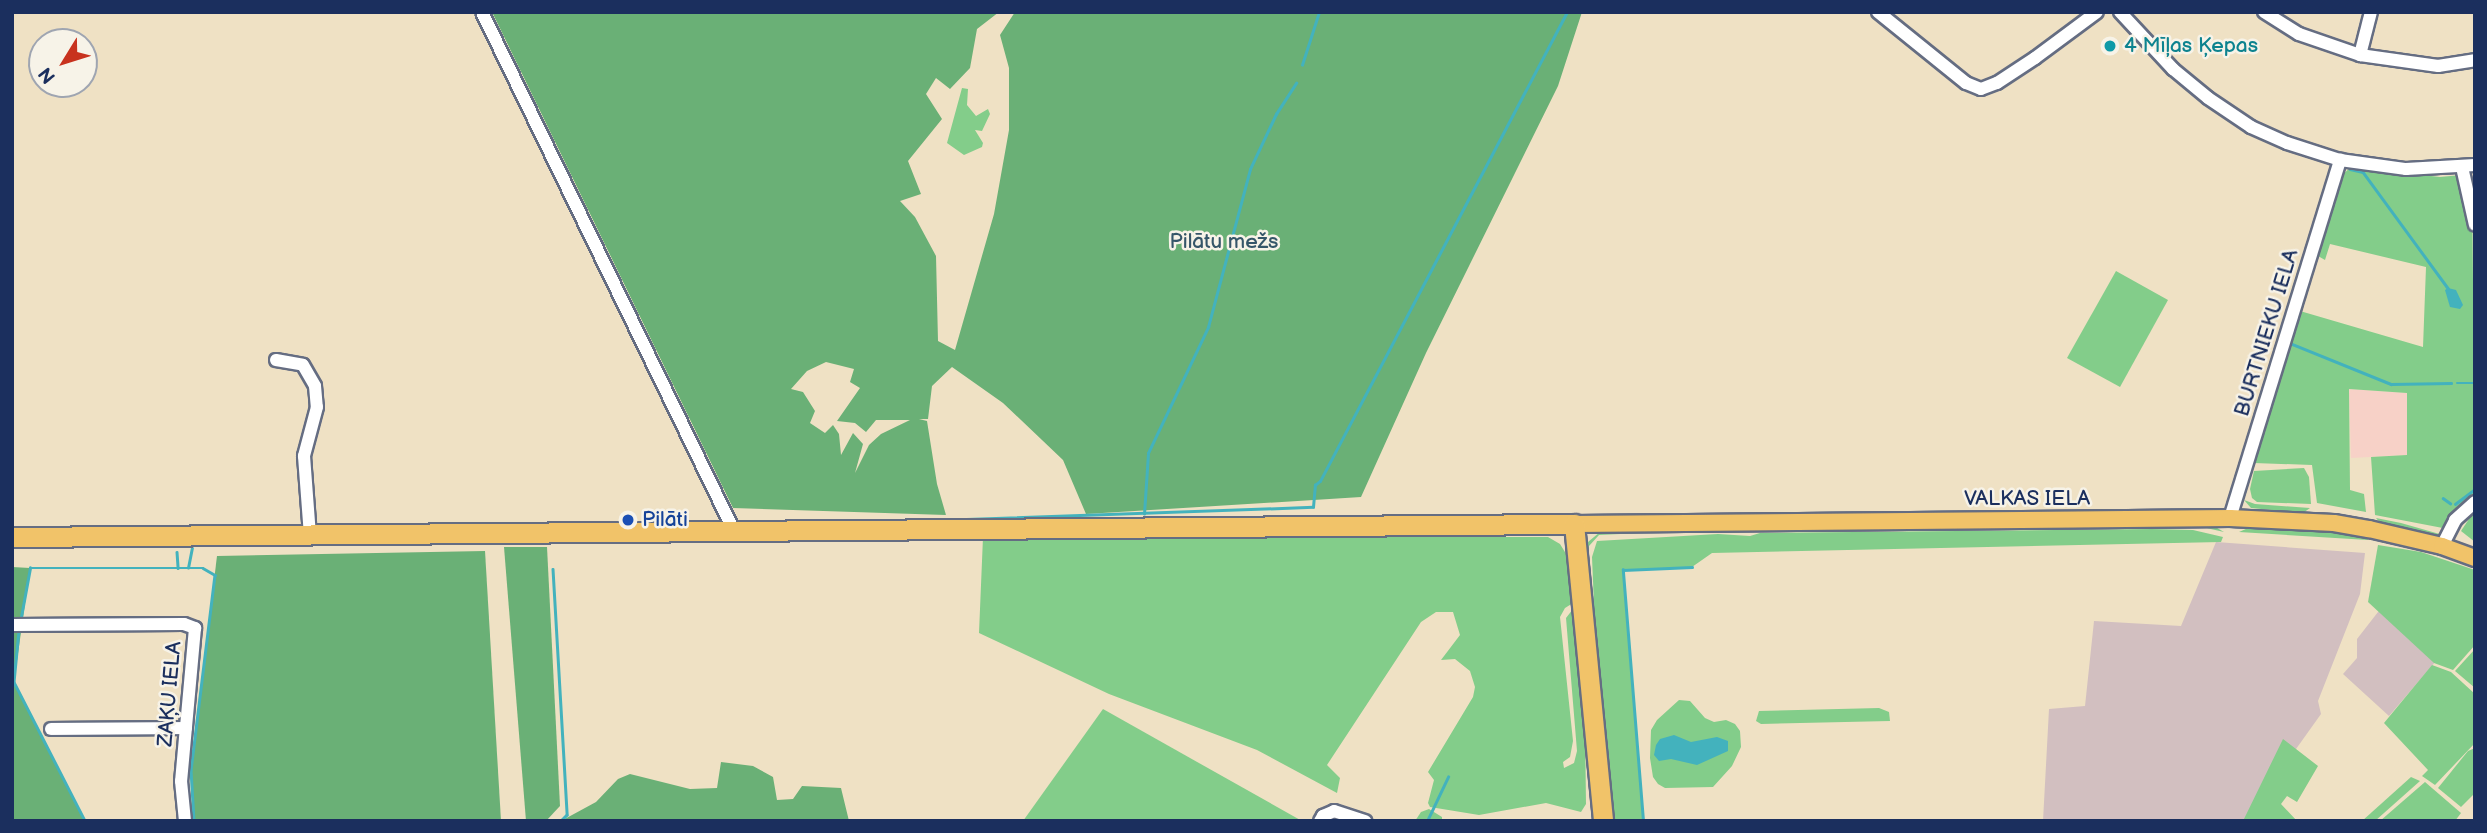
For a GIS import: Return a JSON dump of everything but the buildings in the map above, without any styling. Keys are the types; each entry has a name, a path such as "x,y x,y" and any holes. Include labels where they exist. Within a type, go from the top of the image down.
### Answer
{"highway":[{"path":"12,537 1574,524 1603,821"}],"main road":[{"name":"VALKAS IELA","path":"1574,524 2230,518 2334,523 2442,546 2475,558"}],"street":[{"path":"482,12 734,531"},
{"path":"1878,12 1966,83 1981,89 2025,64 2097,12"},
{"path":"2120,12 2173,69 2251,127 2287,143 2340,160 2406,169 2469,166 2475,225"},
{"path":"2264,12 2299,34 2360,55 2438,66 2475,60"},
{"path":"2360,55 2371,12"},
{"name":"BURTNIEKU IELA","path":"2230,518 2340,160"},
{"path":"276,360 303,365 315,386 317,407 304,456 310,535"},
{"path":"2442,546 2455,520 2475,502"},
{"name":"ZAĶU IELA","path":"12,625 184,624 195,628 181,780 185,821"},
{"path":"51,729 186,728"},
{"path":"1320,821 1322,816 1334,811 1365,821"}],"shaded area":[{"path":"2349,389 2407,393 2407,455 2351,458"},
{"path":"2216,542 2365,553 2360,594 2318,701 2321,714 2264,794 2252,821 2043,821 2049,709 2085,706 2094,621 2181,626"},
{"path":"2385,603 2442,654 2389,716 2343,674 2357,658 2357,639"}],"green space":[{"name":"Pilātu mežs","path":"492,12 999,12 977,29 970,68 950,89 936,78 926,94 942,119 908,161 921,194 900,201 915,217 936,256 938,341 955,350 994,214 1009,130 1009,68 1000,35 1015,12 1582,12 1558,86 1426,353 1361,497 1086,514 1063,460 1003,403 952,367 932,386 928,419 919,419 927,421 937,484 946,515 733,508","holes":["826,362 854,369 850,382 860,388 837,421 855,423 866,432 876,420 910,420 881,434 869,445 855,473 863,444 853,433 841,455 839,434 833,425 825,433 810,423 815,411 803,392 791,389 807,371"]},
{"path":"962,88 968,89 967,105 976,116 988,109 990,114 982,131 975,130 983,143 982,147 964,155 947,143"},
{"path":"2351,167 2440,177 2472,174 2475,496 2463,503 2448,529 2375,515 2371,457 2407,455 2407,393 2349,389 2350,490 2364,494 2366,512 2317,503 2312,465 2254,463 2300,311 2423,347 2426,267 2330,244 2325,260 2318,256 2342,175"},
{"path":"2116,271 2168,300 2120,387 2067,358"},
{"path":"2304,468 2309,477 2311,504 2257,502 2252,498 2250,489 2254,471"},
{"path":"2244,500 2255,504 2310,508 2303,513 2251,508"},
{"path":"2475,510 2475,542 2461,531"},
{"path":"2376,518 2443,535 2437,538 2381,524"},
{"path":"2212,525 2224,532 2202,527 1765,527 1744,532 1727,529 1599,535 1589,546 1589,604 1586,548 1588,542 1600,532 1734,527"},
{"path":"2255,525 2316,527 2364,535 2368,540 2239,532"},
{"path":"2193,530 2223,537 2221,542 1712,553 1692,567 1623,570 1643,821 1611,821 1591,610 1594,605 1592,557 1597,541 1718,534 1750,536 1760,533"},
{"path":"1432,533 1446,537 1548,537 1560,544 1568,557 1573,603 1565,608 1560,617 1573,741 1570,757 1563,762 1564,768 1574,763 1577,751 1566,618 1573,609 1585,724 1586,804 1581,812 1546,803 1479,815 1430,807 1428,803 1434,780 1428,772 1473,697 1475,687 1470,671 1455,659 1441,660 1460,635 1453,612 1436,612 1421,622 1327,765 1340,778 1337,793 1257,750 1109,694 979,633 983,537"},
{"path":"2378,545 2421,552 2475,570 2475,645 2453,670 2434,663 2368,602"},
{"path":"504,547 547,547 560,806 546,821 526,821"},
{"path":"485,551 501,821 194,821 191,770 217,556"},
{"path":"12,567 30,568 14,682 85,821 12,821"},
{"path":"2475,649 2475,688 2455,671"},
{"path":"2432,665 2451,672 2475,694 2475,743 2435,785 2422,776 2428,770 2384,723"},
{"path":"1679,700 1690,701 1705,718 1714,722 1726,720 1735,724 1740,731 1741,747 1732,766 1713,787 1665,788 1653,777 1650,758 1651,730 1657,720"},
{"path":"1879,708 1889,712 1890,721 1761,724 1756,721 1759,711"},
{"path":"1103,709 1302,821 1023,821"},
{"path":"2283,739 2318,766 2297,802 2287,796 2281,804 2297,821 2243,821"},
{"path":"2475,748 2475,793 2461,807 2438,788 2468,751"},
{"path":"721,762 753,766 773,777 777,800 793,799 802,786 841,788 849,821 561,821 596,802 618,779 630,774 690,789 717,788"},
{"path":"2411,777 2420,781 2375,821 2362,821"},
{"path":"2425,782 2461,813 2455,821 2380,821"},
{"path":"1429,809 1442,817 1442,821 1415,821 1421,812"}],"water":[{"path":"2445,290 2456,290 2463,305 2460,309 2450,307"},
{"path":"1674,735 1691,742 1717,737 1728,741 1728,751 1697,765 1671,759 1659,761 1654,755 1656,745 1660,739"}],"waterway":[{"path":"1302,65 1319,12"},
{"path":"937,520 1313,507 1315,485 1320,481 1567,12"},
{"path":"1144,514 1148,453 1208,327 1250,169 1276,114 1296,83"},
{"path":"2350,169 2363,172 2448,288"},
{"path":"2292,344 2391,384 2451,383"},
{"path":"2457,383 2475,383"},
{"path":"2455,504 2475,489"},
{"path":"2443,498 2450,503"},
{"path":"188,568 192,548"},
{"path":"177,552 178,568"},
{"path":"1643,821 1623,570 1692,567"},
{"path":"21,617 30,568 203,568 215,575 191,770 194,821"},
{"path":"553,569 567,815 561,821"},
{"path":"19,631 14,682 85,821"},
{"path":"1427,821 1448,777"}],"place":[{"name":"4 Mīļas Ķepas","path":"2110,46"},
{"name":"Pilāti","path":"628,520"}]}
